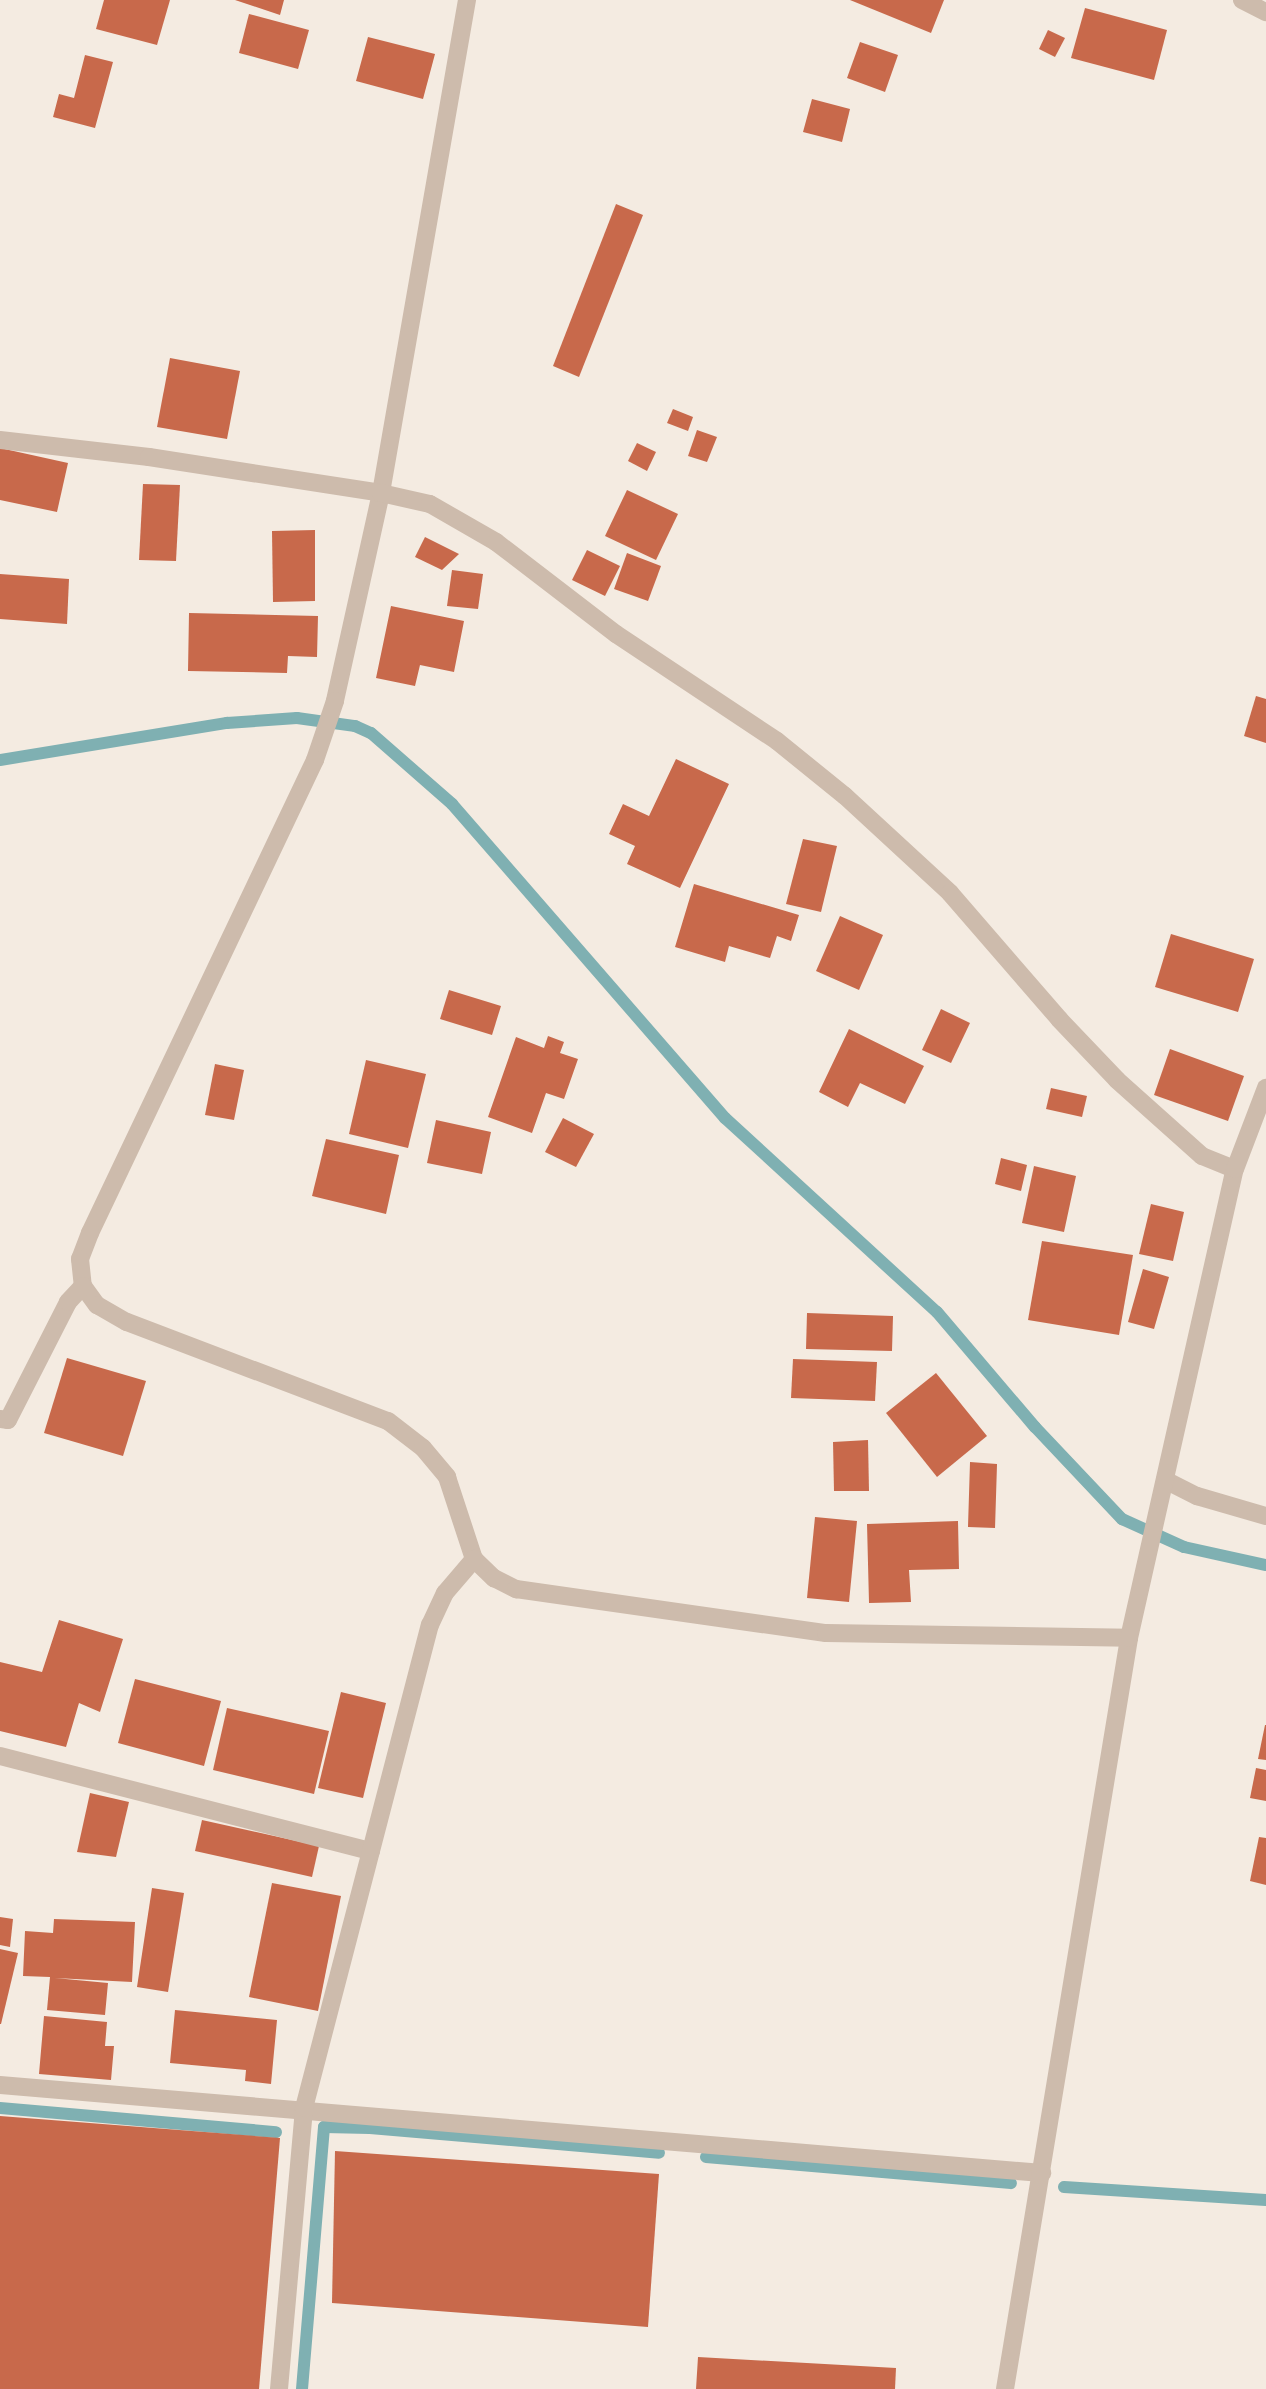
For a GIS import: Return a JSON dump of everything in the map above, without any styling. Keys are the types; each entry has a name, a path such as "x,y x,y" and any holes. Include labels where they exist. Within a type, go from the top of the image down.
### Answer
{"street":[{"path":"467,0 381,493 335,701 315,760 90,1233 80,1259 83,1286 96,1305 127,1322 388,1422 423,1448 447,1477 474,1559 494,1578 516,1589 826,1633 1129,1638"},
{"path":"1242,0 1266,12"},
{"path":"0,440 149,457 381,493 430,504 496,542 616,634 786,749 845,796 950,893 1059,1019 1117,1080 1202,1156 1234,1169"},
{"path":"1005,2389 1129,1638 1234,1169 1266,1088"},
{"path":"0,1419 8,1420 68,1302 83,1286"},
{"path":"1165,1480 1197,1496 1266,1516"},
{"path":"279,2389 304,2108 430,1625 445,1593 474,1559"},
{"path":"0,1756 371,1852"},
{"path":"0,2085 304,2108 1042,2173"}],"building":[{"path":"104,0 170,0 157,45 96,29"},
{"path":"235,0 284,0 280,15"},
{"path":"850,0 944,0 931,33"},
{"path":"1085,8 1167,30 1154,80 1071,58"},
{"path":"249,14 309,30 298,69 239,53"},
{"path":"1048,30 1065,38 1055,57 1039,49"},
{"path":"368,37 435,54 423,99 356,81"},
{"path":"860,42 898,55 885,92 847,78"},
{"path":"85,55 113,62 95,128 53,117 59,94 74,98"},
{"path":"812,99 850,109 842,142 803,132"},
{"path":"616,204 643,215 579,377 553,366"},
{"path":"170,358 240,371 227,439 157,427"},
{"path":"673,409 693,417 688,431 667,423"},
{"path":"697,430 717,437 707,462 688,456"},
{"path":"637,443 656,452 647,471 628,461"},
{"path":"0,448 68,463 57,512 0,500"},
{"path":"143,484 180,485 176,561 139,560"},
{"path":"627,490 678,514 656,560 605,536"},
{"path":"315,530 315,601 273,602 272,531"},
{"path":"425,537 459,554 442,570 415,557"},
{"path":"587,550 620,566 605,596 572,580"},
{"path":"627,553 661,566 648,601 614,589"},
{"path":"452,570 483,574 478,609 447,606"},
{"path":"0,574 69,579 67,624 0,619"},
{"path":"391,606 464,621 454,672 420,665 415,686 376,678"},
{"path":"189,613 318,616 317,657 288,656 287,673 188,671"},
{"path":"1256,696 1266,699 1266,743 1244,736"},
{"path":"676,759 729,784 680,888 627,864 635,846 609,834 623,804 649,816"},
{"path":"803,839 837,846 821,912 786,904"},
{"path":"694,884 799,915 791,941 777,936 770,958 729,946 725,962 675,947"},
{"path":"840,916 883,935 859,990 816,971"},
{"path":"1171,934 1254,959 1238,1012 1155,987"},
{"path":"449,990 501,1006 492,1035 440,1019"},
{"path":"941,1009 970,1023 951,1063 922,1050"},
{"path":"849,1029 924,1066 905,1104 860,1083 848,1107 819,1092"},
{"path":"548,1036 564,1042 560,1053 578,1059 564,1099 546,1093 532,1133 488,1117 516,1037 544,1048"},
{"path":"1170,1049 1244,1076 1228,1121 1154,1095"},
{"path":"366,1060 426,1074 408,1148 349,1134"},
{"path":"215,1064 244,1070 234,1120 205,1115"},
{"path":"1051,1088 1087,1096 1082,1117 1046,1109"},
{"path":"563,1118 594,1134 576,1167 545,1152"},
{"path":"436,1120 491,1132 482,1174 427,1163"},
{"path":"326,1139 399,1155 386,1214 312,1196"},
{"path":"1001,1158 1027,1165 1021,1191 995,1184"},
{"path":"1034,1166 1076,1176 1064,1232 1022,1223"},
{"path":"1151,1204 1184,1212 1173,1261 1139,1254"},
{"path":"1042,1241 1133,1255 1119,1335 1028,1320"},
{"path":"1143,1269 1169,1277 1154,1329 1128,1322"},
{"path":"807,1313 893,1316 892,1351 806,1349"},
{"path":"67,1358 146,1381 123,1456 44,1433"},
{"path":"793,1359 877,1362 875,1401 791,1398"},
{"path":"936,1373 987,1436 937,1477 886,1413"},
{"path":"868,1440 869,1491 834,1491 833,1442"},
{"path":"970,1462 997,1464 995,1528 968,1527"},
{"path":"815,1517 857,1521 849,1602 807,1598"},
{"path":"958,1521 959,1569 909,1570 911,1602 869,1603 867,1524"},
{"path":"59,1620 123,1639 100,1712 79,1703 66,1747 0,1731 0,1662 42,1672"},
{"path":"135,1679 221,1701 204,1766 118,1743"},
{"path":"341,1692 386,1703 363,1798 318,1788"},
{"path":"227,1708 329,1731 314,1794 213,1770"},
{"path":"1266,1725 1266,1760 1258,1759"},
{"path":"1256,1768 1266,1770 1266,1801 1250,1798"},
{"path":"90,1793 129,1802 116,1857 77,1852"},
{"path":"202,1820 319,1846 312,1877 195,1851"},
{"path":"1259,1837 1266,1838 1266,1885 1250,1881"},
{"path":"272,1883 341,1896 318,2011 249,1997"},
{"path":"152,1888 184,1893 168,1992 137,1987"},
{"path":"0,1917 13,1919 10,1947 0,1945"},
{"path":"54,1919 135,1922 132,1982 55,1978 108,1983 105,2015 47,2010 50,1977 23,1976 25,1931 53,1933"},
{"path":"0,1949 18,1953 1,2024 0,2024"},
{"path":"175,2010 277,2020 271,2084 245,2081 246,2070 170,2063"},
{"path":"44,2016 107,2022 105,2046 114,2046 111,2080 39,2074"},
{"path":"0,2116 280,2138 259,2389 0,2389"},
{"path":"335,2151 659,2174 648,2327 332,2303"},
{"path":"698,2357 896,2368 895,2389 696,2389"}],"waterway":[{"path":"0,760 227,723 297,718 355,726 371,733 452,804 725,1118 937,1312 1035,1427 1122,1519 1184,1547 1266,1565"},
{"path":"0,2108 276,2132"},
{"path":"302,2389 324,2127 370,2128 659,2153"},
{"path":"706,2157 1011,2183"},
{"path":"1064,2187 1266,2200"}]}
